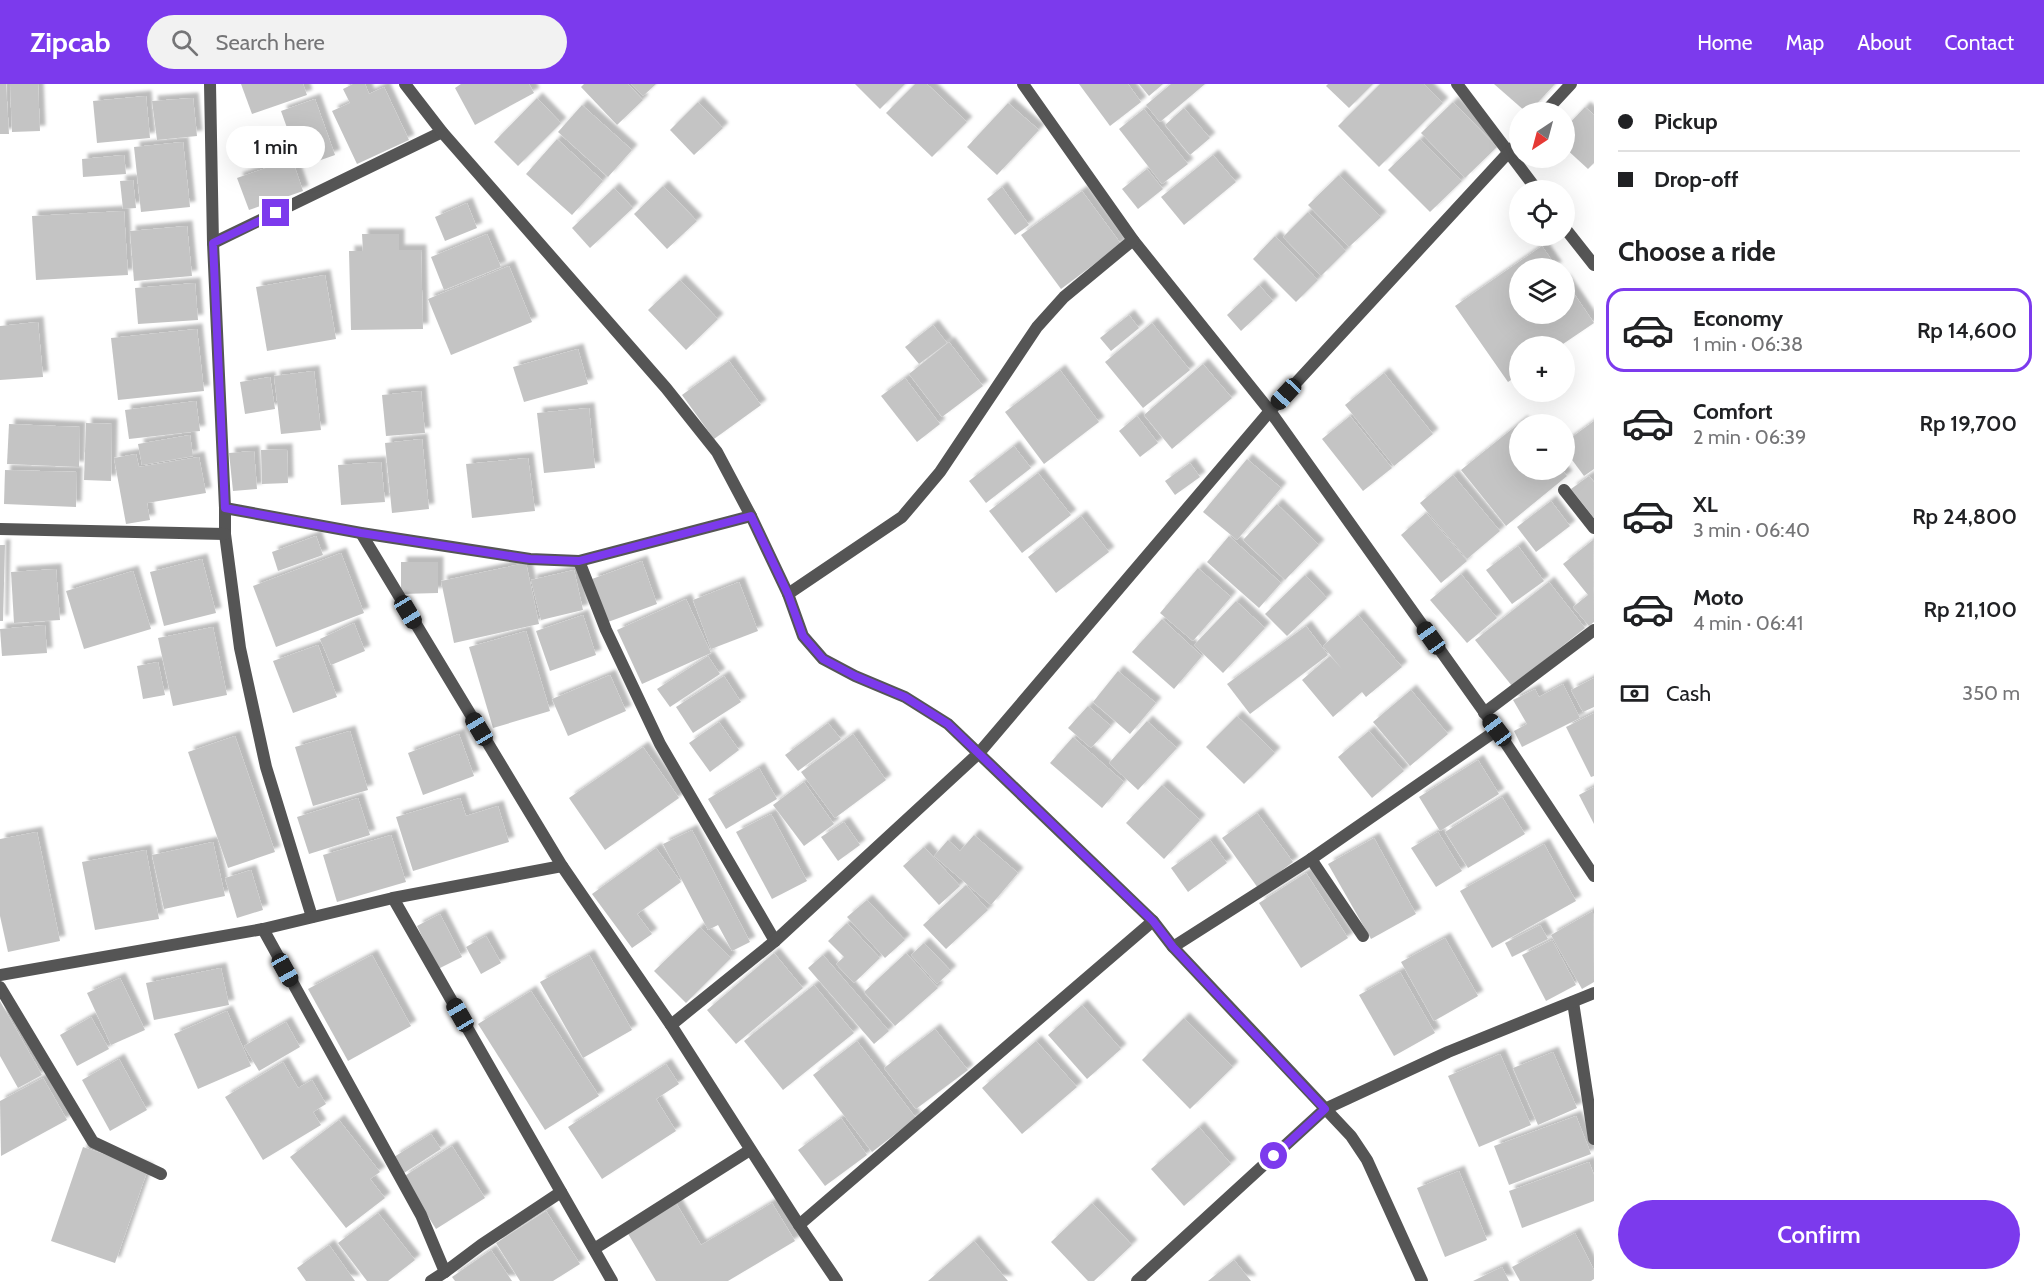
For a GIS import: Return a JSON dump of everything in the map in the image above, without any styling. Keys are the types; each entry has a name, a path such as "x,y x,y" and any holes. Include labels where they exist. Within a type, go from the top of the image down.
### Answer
{"street":[{"path":"210,84 213,243 225,534 240,648 266,767 312,917"},
{"path":"1023,84 1133,240 1270,411 1497,730 1594,876"},
{"path":"1457,84 1529,180"},
{"path":"1554,102 1571,84"},
{"path":"407,85 442,132 666,388 717,452 788,594 803,636 823,659 855,676 905,697 948,724 1153,921 1173,947 1351,1136 1367,1160 1422,1281"},
{"path":"213,243 442,132"},
{"path":"671,1025 775,940 979,753 1270,411 1508,152"},
{"path":"788,594 902,517 940,472 1037,327 1064,297 1133,240"},
{"path":"1575,241 1594,265"},
{"path":"1564,490 1594,528"},
{"path":"225,508 361,533 530,559 579,561 751,516"},
{"path":"0,529 225,534"},
{"path":"361,533 562,866 671,1025 837,1281"},
{"path":"579,561 606,630 660,744 775,940"},
{"path":"1484,713 1594,630"},
{"path":"1173,947 1311,859 1497,730"},
{"path":"1311,859 1363,936"},
{"path":"0,975 262,929 393,898 562,866"},
{"path":"393,898 612,1281"},
{"path":"799,1225 1153,921"},
{"path":"262,929 421,1215 446,1272"},
{"path":"0,987 93,1142 161,1174"},
{"path":"1137,1281 1325,1109 1448,1052 1594,993"},
{"path":"1573,1002 1594,1139"},
{"path":"594,1249 750,1150"},
{"path":"431,1281 561,1192"}],"building":[{"path":"0,84 6,84 9,134 0,134"},
{"path":"10,84 38,84 40,131 12,132"},
{"path":"241,84 303,84 307,95 252,114"},
{"path":"353,84 365,84 369,94 384,87 409,140 357,164 332,111 350,103 343,89"},
{"path":"461,84 529,84 534,93 475,125 455,88"},
{"path":"584,84 628,84 643,100 617,125 581,87"},
{"path":"631,84 656,84 643,96"},
{"path":"855,84 905,84 880,109"},
{"path":"915,84 927,84 967,122 932,157 886,113"},
{"path":"1079,84 1128,84 1141,102 1110,126"},
{"path":"1139,84 1163,84 1149,96"},
{"path":"1171,84 1205,84 1160,122 1146,105"},
{"path":"1328,84 1373,84 1349,108 1326,86"},
{"path":"1380,84 1424,84 1443,103 1379,167 1338,126"},
{"path":"1494,84 1555,84 1538,102 1515,102"},
{"path":"146,96 150,138 97,143 93,101"},
{"path":"193,98 197,136 157,140 152,101"},
{"path":"537,98 561,123 518,166 494,142"},
{"path":"315,99 335,155 301,167 281,111"},
{"path":"698,102 723,128 694,155 670,130"},
{"path":"1453,102 1497,147 1465,178 1421,133"},
{"path":"1008,103 1039,130 997,175 967,147"},
{"path":"582,105 632,150 608,177 558,132"},
{"path":"1585,107 1594,115 1594,163 1588,169 1575,157 1575,117"},
{"path":"1184,108 1210,138 1190,155 1165,125"},
{"path":"1144,109 1188,164 1162,184 1119,129"},
{"path":"557,139 603,181 572,215 526,174"},
{"path":"1420,139 1462,181 1430,212 1388,170"},
{"path":"183,142 190,207 141,212 134,147"},
{"path":"124,155 126,174 83,177 82,159"},
{"path":"1213,155 1236,182 1184,225 1161,197"},
{"path":"292,159 303,191 249,210 237,178"},
{"path":"1147,169 1163,189 1138,209 1122,189"},
{"path":"1339,175 1381,217 1349,247 1308,205"},
{"path":"133,180 136,208 123,209 120,181"},
{"path":"663,186 697,221 667,249 634,214"},
{"path":"1002,187 1029,225 1015,235 987,199"},
{"path":"614,188 633,208 590,248 572,228"},
{"path":"1082,191 1121,244 1061,289 1021,235"},
{"path":"467,203 477,228 445,241 435,217"},
{"path":"124,211 128,275 36,280 32,216"},
{"path":"1308,212 1346,251 1321,276 1283,237"},
{"path":"187,226 192,276 134,281 130,231"},
{"path":"362,234 399,234 399,250 421,250 423,329 351,330 349,251 363,251"},
{"path":"487,234 501,267 444,290 431,257"},
{"path":"1275,236 1318,280 1296,302 1253,259"},
{"path":"1542,246 1550,258 1525,258"},
{"path":"509,266 532,322 451,355 428,299"},
{"path":"1509,269 1509,324 1575,324 1575,295 1594,323 1575,336 1509,336 1508,382 1455,306"},
{"path":"325,275 336,339 267,351 256,287"},
{"path":"680,280 718,319 686,350 648,310"},
{"path":"195,283 198,320 138,324 135,288"},
{"path":"1259,285 1273,301 1241,331 1227,315"},
{"path":"1129,315 1139,328 1111,351 1100,338"},
{"path":"38,322 43,377 0,380 0,326"},
{"path":"1152,323 1190,370 1143,408 1105,362"},
{"path":"933,325 947,343 919,364 905,347"},
{"path":"197,329 204,391 118,400 111,338"},
{"path":"949,342 983,386 942,417 909,374"},
{"path":"578,349 588,384 524,402 513,367"},
{"path":"729,361 761,405 714,439 682,395"},
{"path":"1203,364 1232,398 1172,449 1144,415"},
{"path":"1060,370 1099,422 1044,464 1005,412"},
{"path":"314,371 321,430 281,434 274,376"},
{"path":"1384,373 1433,434 1394,466 1345,405"},
{"path":"270,377 275,409 245,414 240,382"},
{"path":"905,378 940,424 917,442 881,396"},
{"path":"421,391 425,433 386,436 382,395"},
{"path":"196,401 200,431 129,439 125,410"},
{"path":"589,408 595,468 544,473 537,413"},
{"path":"1137,416 1158,443 1140,457 1119,431"},
{"path":"1350,416 1392,468 1363,491 1322,439"},
{"path":"1594,421 1594,469 1584,476 1575,464 1575,435"},
{"path":"86,423 112,424 111,481 84,480"},
{"path":"9,424 80,427 79,467 7,464"},
{"path":"1509,431 1509,480 1562,480 1506,526 1461,470"},
{"path":"190,435 193,456 142,465 138,444"},
{"path":"422,439 429,509 392,513 385,443"},
{"path":"1014,446 1031,468 986,503 969,481"},
{"path":"287,449 288,483 262,484 261,450"},
{"path":"254,451 257,489 233,491 229,453"},
{"path":"136,454 139,467 199,457 206,493 147,503 150,520 126,524 114,458"},
{"path":"528,458 535,511 472,518 466,464"},
{"path":"1247,459 1281,488 1237,540 1203,512"},
{"path":"381,462 385,502 341,505 338,465"},
{"path":"1190,463 1200,477 1175,495 1165,481"},
{"path":"5,470 77,472 76,507 4,504"},
{"path":"1038,473 1071,515 1022,553 989,511"},
{"path":"1453,475 1500,531 1467,559 1420,503"},
{"path":"1589,476 1594,482 1594,518 1571,489"},
{"path":"1551,501 1570,526 1536,552 1517,527"},
{"path":"1277,504 1319,545 1285,580 1243,540"},
{"path":"1426,513 1467,561 1441,583 1401,535"},
{"path":"1081,516 1109,552 1056,593 1028,557"},
{"path":"316,536 323,555 278,571 272,552"},
{"path":"1229,536 1281,583 1259,608 1207,562"},
{"path":"1593,540 1594,622 1589,626 1573,607 1588,595 1563,564"},
{"path":"0,545 5,545 3,621 0,621"},
{"path":"1518,546 1544,581 1512,604 1486,570"},
{"path":"341,553 364,613 276,647 253,586"},
{"path":"202,559 216,613 164,626 150,572"},
{"path":"642,561 657,604 608,622 592,579"},
{"path":"401,562 438,562 438,593 401,594"},
{"path":"526,563 539,624 454,643 441,581"},
{"path":"1198,568 1231,597 1193,641 1160,613"},
{"path":"56,569 60,620 14,623 11,572"},
{"path":"574,570 583,610 541,620 531,580"},
{"path":"133,571 151,629 84,649 66,591"},
{"path":"1461,574 1497,618 1467,643 1430,600"},
{"path":"1305,575 1327,598 1287,636 1265,614"},
{"path":"739,582 758,631 711,649 693,600"},
{"path":"1549,582 1585,628 1512,686 1475,640"},
{"path":"686,599 711,653 642,684 617,630"},
{"path":"1236,601 1265,628 1223,673 1194,645"},
{"path":"583,615 596,655 550,671 536,631"},
{"path":"1358,615 1402,667 1366,697 1362,692 1333,717 1302,680 1330,656 1342,669 1323,646"},
{"path":"1162,619 1202,656 1174,689 1132,652"},
{"path":"354,623 365,651 331,665 320,639"},
{"path":"45,625 47,653 2,656 0,629"},
{"path":"1306,626 1328,655 1250,714 1227,684"},
{"path":"213,627 227,695 173,706 158,638"},
{"path":"526,631 550,711 493,728 469,647"},
{"path":"318,645 337,697 293,713 273,661"},
{"path":"708,656 720,674 670,707 657,689"},
{"path":"158,662 165,695 143,699 137,666"},
{"path":"1118,671 1156,703 1130,734 1093,702"},
{"path":"610,675 626,711 568,736 552,699"},
{"path":"724,676 741,702 693,733 676,707"},
{"path":"1594,678 1594,707 1583,712 1571,690"},
{"path":"1563,684 1580,718 1522,747 1514,731 1527,724 1513,700 1535,689 1539,697"},
{"path":"1411,690 1448,734 1410,766 1373,722"},
{"path":"1088,706 1111,726 1091,748 1068,728"},
{"path":"1594,713 1594,776 1591,777 1566,727"},
{"path":"1237,716 1275,753 1244,784 1206,747"},
{"path":"1147,721 1177,748 1138,790 1109,763"},
{"path":"719,722 739,750 710,772 689,743"},
{"path":"828,723 841,739 798,771 785,755"},
{"path":"350,731 368,790 313,806 295,747"},
{"path":"1369,731 1404,771 1372,798 1338,757"},
{"path":"459,734 474,776 423,795 408,753"},
{"path":"853,734 886,780 835,818 801,772"},
{"path":"235,736 275,852 228,868 188,752"},
{"path":"1073,737 1124,782 1102,808 1050,763"},
{"path":"643,747 679,798 605,850 569,798"},
{"path":"1478,760 1499,794 1440,831 1419,797"},
{"path":"759,768 777,799 726,829 708,799"},
{"path":"804,782 834,824 804,846 773,805"},
{"path":"1162,785 1200,820 1164,859 1126,823"},
{"path":"1594,787 1594,824 1579,795"},
{"path":"1502,797 1525,834 1468,868 1445,832"},
{"path":"358,798 370,835 309,854 297,817"},
{"path":"460,798 466,816 498,806 509,842 413,871 396,817"},
{"path":"1257,813 1293,862 1258,888 1222,838"},
{"path":"771,814 807,881 772,899 736,832"},
{"path":"844,822 860,845 838,861 821,837"},
{"path":"692,830 750,942 732,951 718,925 708,930 663,844"},
{"path":"37,832 60,941 8,952 0,916 0,839"},
{"path":"1438,832 1462,871 1436,887 1411,848"},
{"path":"391,835 406,882 337,902 323,855"},
{"path":"974,835 1018,873 991,905 934,856 948,840 960,851"},
{"path":"1374,838 1416,914 1371,939 1328,864"},
{"path":"1210,840 1227,863 1188,892 1171,868"},
{"path":"213,842 225,896 164,909 152,855"},
{"path":"1544,844 1576,901 1492,948 1460,891"},
{"path":"924,847 960,886 939,905 903,866"},
{"path":"656,848 681,882 637,914 652,934 632,948 592,894"},
{"path":"146,850 159,919 95,930 82,862"},
{"path":"251,870 263,910 237,918 225,878"},
{"path":"1306,873 1348,938 1301,968 1259,903"},
{"path":"966,885 988,910 946,949 923,925"},
{"path":"867,900 905,940 885,958 847,917"},
{"path":"1593,911 1594,982 1582,989 1551,935"},
{"path":"440,914 462,957 438,969 417,926"},
{"path":"847,923 880,958 854,983 836,964 844,957 828,941"},
{"path":"1540,925 1548,939 1512,957 1505,943"},
{"path":"700,927 731,958 686,1003 654,971"},
{"path":"486,936 501,963 481,974 466,947"},
{"path":"1445,938 1478,996 1434,1021 1401,962"},
{"path":"1552,940 1576,985 1546,1001 1522,955"},
{"path":"924,943 951,971 937,984 911,955"},
{"path":"774,953 803,988 736,1044 707,1010"},
{"path":"906,953 938,988 895,1026 864,992"},
{"path":"372,955 411,1026 348,1061 308,989"},
{"path":"589,955 632,1030 583,1058 540,982"},
{"path":"823,955 889,1031 874,1044 808,968"},
{"path":"221,968 229,1005 154,1020 146,983"},
{"path":"1400,972 1435,1033 1394,1056 1359,995"},
{"path":"120,978 145,1030 111,1045 87,993"},
{"path":"814,985 854,1033 783,1090 744,1041"},
{"path":"531,991 599,1096 545,1130 478,1024"},
{"path":"0,1001 42,1075 18,1088 0,1056"},
{"path":"1082,1005 1121,1049 1087,1079 1048,1035"},
{"path":"227,1011 251,1066 198,1089 174,1034"},
{"path":"91,1017 109,1049 77,1066 60,1035"},
{"path":"1184,1018 1233,1067 1190,1109 1142,1060"},
{"path":"286,1022 300,1047 259,1071 244,1046"},
{"path":"935,1029 968,1070 916,1109 884,1068"},
{"path":"857,1041 916,1118 872,1152 813,1075"},
{"path":"1036,1041 1077,1087 1022,1134 982,1088"},
{"path":"1553,1052 1577,1108 1538,1125 1513,1068"},
{"path":"1500,1054 1531,1125 1479,1147 1448,1076"},
{"path":"119,1059 147,1110 110,1131 82,1080"},
{"path":"283,1062 298,1088 312,1080 326,1104 313,1112 321,1125 263,1160 225,1097"},
{"path":"666,1064 679,1084 656,1099 676,1131 602,1179 568,1127"},
{"path":"43,1078 67,1120 1,1156 0,1101"},
{"path":"1576,1116 1591,1154 1509,1185 1494,1146"},
{"path":"841,1118 867,1155 825,1186 798,1150"},
{"path":"339,1120 380,1172 370,1179 385,1198 346,1228 290,1157"},
{"path":"1199,1127 1231,1164 1184,1206 1151,1169"},
{"path":"431,1134 441,1149 404,1173 394,1157"},
{"path":"452,1146 485,1198 436,1229 403,1177"},
{"path":"83,1147 148,1169 115,1263 51,1241"},
{"path":"1589,1162 1594,1175 1594,1201 1522,1228 1509,1191"},
{"path":"1459,1171 1487,1240 1445,1257 1417,1188"},
{"path":"676,1203 701,1245 772,1203 795,1241 728,1281 656,1281 627,1232"},
{"path":"1092,1203 1132,1245 1094,1281 1088,1281 1051,1242"},
{"path":"546,1211 580,1264 553,1281 520,1281 496,1243"},
{"path":"378,1213 415,1260 388,1281 367,1281 338,1243"},
{"path":"1575,1233 1594,1270 1594,1279 1591,1281 1520,1281 1512,1267"},
{"path":"974,1241 1008,1281 928,1281"},
{"path":"329,1245 355,1281 306,1281 297,1268"},
{"path":"491,1250 512,1281 455,1281 452,1277"},
{"path":"1234,1260 1251,1281 1208,1281"},
{"path":"1502,1267 1509,1281 1473,1281"}],"route":[{"path":"276,213 213,243 225,508 361,533 530,559 579,561 751,516 788,594 803,636 823,659 855,676 905,697 948,724 1153,921 1173,947 1325,1109 1274,1156"}]}
